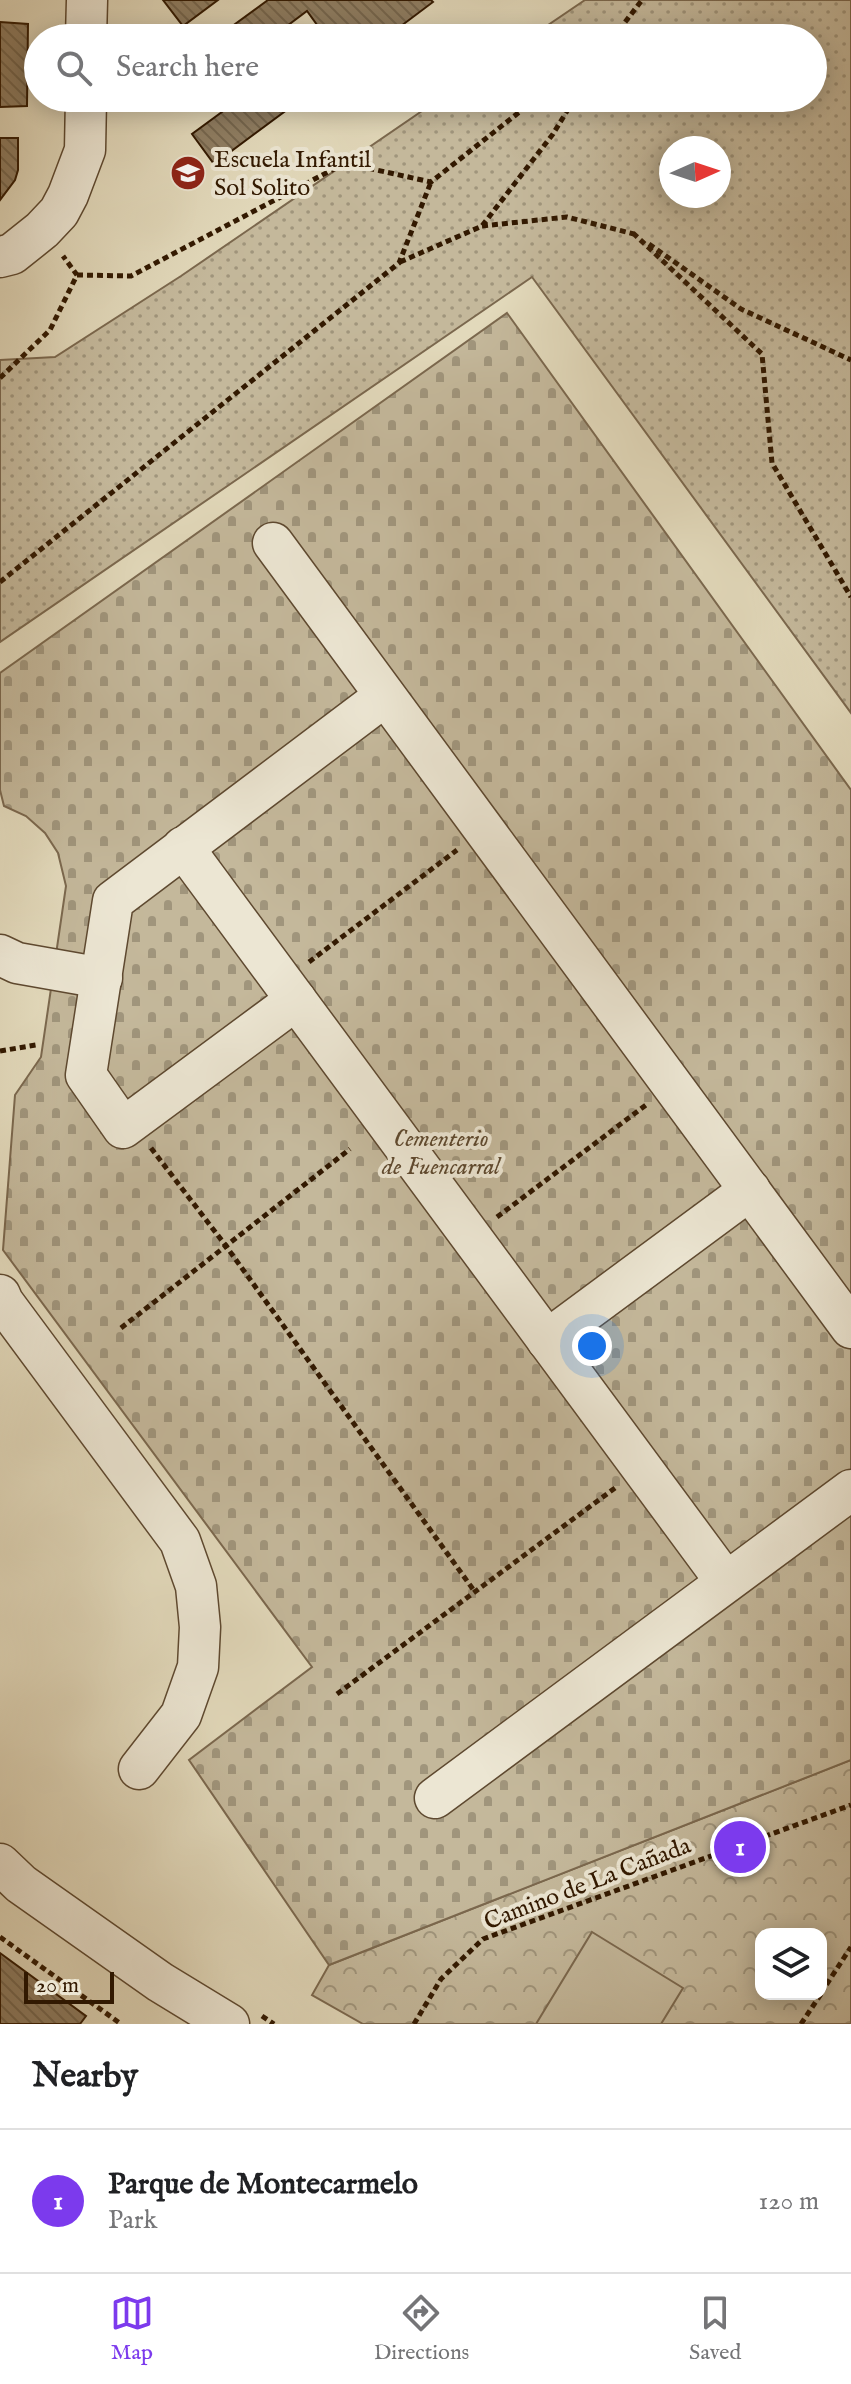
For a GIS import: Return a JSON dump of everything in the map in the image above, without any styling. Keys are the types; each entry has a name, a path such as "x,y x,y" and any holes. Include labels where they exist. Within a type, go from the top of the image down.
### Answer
{"street":[{"path":"86,24 87,0"},
{"path":"0,257 12,254 59,212 85,150 86,112"},
{"path":"273,543 851,1328"},
{"path":"290,991 123,1128 86,1075 113,901 385,696"},
{"path":"183,847 726,1582"},
{"path":"0,955 17,963 102,978"},
{"path":"547,1340 750,1190"},
{"path":"0,1295 180,1541 196,1586 200,1627 198,1667 181,1715 139,1769"},
{"path":"435,1798 851,1490"},
{"path":"0,1864 21,1884 160,1982 229,2024"}],"path":[{"path":"624,24 642,0"},
{"path":"399,263 431,182 519,112"},
{"path":"482,226 566,112"},
{"path":"77,275 131,276 345,163 431,182"},
{"path":"0,582 399,263 482,226 567,217 633,233 741,309 851,360"},
{"path":"42,230 77,275"},
{"path":"633,233 762,354 772,463 851,597"},
{"path":"0,378 50,330 77,275"},
{"path":"290,991 484,829"},
{"path":"0,1051 36,1045"},
{"path":"470,1236 672,1085"},
{"path":"131,1122 226,1246 475,1592"},
{"path":"121,1328 350,1149"},
{"path":"337,1694 641,1468"},
{"name":"Camino de La Cañada","path":"414,2024 441,1979 483,1939 851,1805"},
{"path":"0,1937 121,2024"},
{"path":"827,1985 851,1947"},
{"path":"801,2024 817,2000"}],"green space":[{"path":"585,0 851,0 851,713 532,277 0,642 0,360 55,357 181,276 421,112 827,112 827,24 550,24"},
{"name":"Cementerio de Fuencarral","path":"507,313 851,790 851,1760 329,1965 189,1760 312,1667 3,1250 15,1095 41,1057 66,886 58,853 45,833 26,816 4,806 0,790 0,673"},
{"path":"851,1760 851,2024 363,2024 312,1995 329,1965"},
{"path":"592,1932 683,1988 661,2024 536,2024"}],"building":[{"path":"163,0 218,0 186,24 181,24"},
{"path":"268,0 433,2 404,24 316,24 307,11 290,24 235,24"},
{"path":"0,22 28,24 24,24 24,106 0,107"},
{"path":"222,112 284,112 214,164 192,134"},
{"path":"0,138 18,138 18,170 15,180 0,200"},
{"path":"0,1953 86,2016 80,2024 0,2024"}],"place":[{"name":"Escuela Infantil Sol Solito","path":"188,173"},
{"name":"Parque de Montecarmelo","path":"740,1847"}]}
